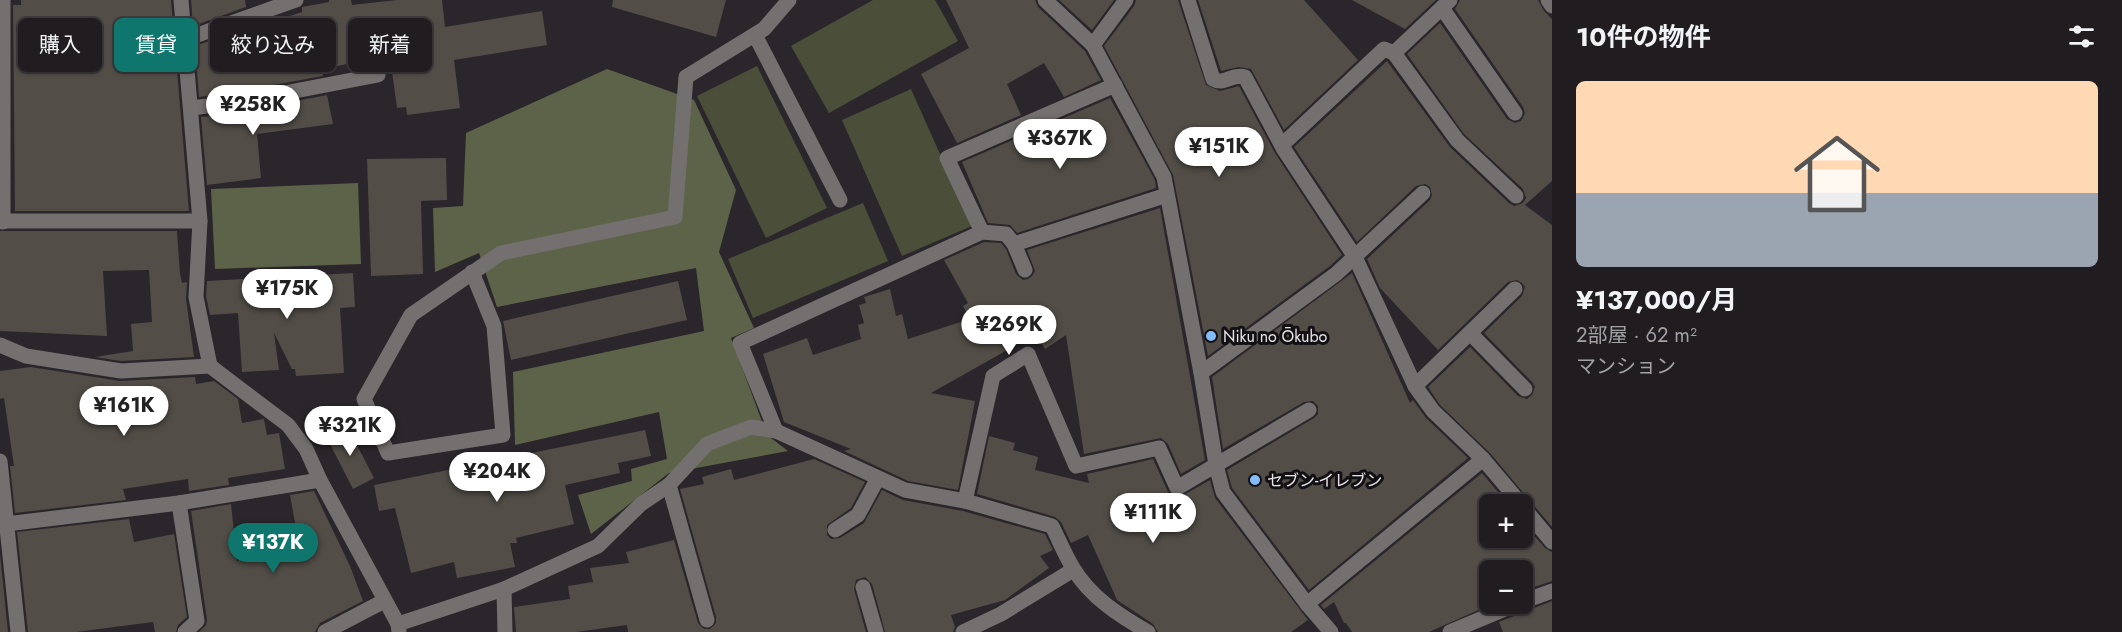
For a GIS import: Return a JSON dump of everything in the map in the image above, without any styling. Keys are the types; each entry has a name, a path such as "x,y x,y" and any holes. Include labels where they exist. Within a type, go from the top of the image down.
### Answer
{"street":[{"path":"3,0 1,221 200,221"},
{"path":"182,0 184,18"},
{"path":"198,35 296,0"},
{"path":"472,272 494,327 503,435 388,453 364,399 411,315 472,272 501,252 675,217 686,77 764,29 789,0"},
{"path":"1045,0 1093,45 1164,177 1201,373 1215,465 1223,492 1307,604 1331,632"},
{"path":"1093,45 1126,0"},
{"path":"1188,0 1213,79 1218,82 1234,76 1245,78 1282,145 1355,257 1415,386 1433,411 1483,459 1513,494"},
{"path":"1548,0 1552,6"},
{"path":"1394,53 1446,4 1515,113"},
{"path":"755,35 840,200"},
{"path":"1282,145 1384,49 1394,53 1457,140 1516,196"},
{"path":"188,72 200,221 196,297 210,366"},
{"path":"191,108 232,103 378,75"},
{"path":"982,232 947,158 1115,85"},
{"path":"1201,373 1336,274 1423,194"},
{"path":"1014,244 1167,195"},
{"path":"776,431 740,343 982,232 1006,234 1014,244 1025,270"},
{"path":"1415,386 1515,289"},
{"path":"1470,333 1525,389"},
{"path":"0,345 26,356 121,371 210,366 288,425 306,449 398,628 504,589 598,546 641,504 669,485 707,444 751,427 776,431 905,490 965,501 1052,526 1073,570 1102,602 1148,632"},
{"path":"965,501 993,376 1028,354 1076,466 1159,448 1177,488 1309,410"},
{"path":"1307,604 1483,459"},
{"path":"0,467 6,524 7,604 18,632"},
{"path":"835,530 858,515 878,478"},
{"path":"6,524 179,503 320,480"},
{"path":"669,485 707,620"},
{"path":"179,503 197,621 185,632"},
{"path":"1533,519 1552,542"},
{"path":"963,632 1001,614 1073,570"},
{"path":"863,587 876,632"},
{"path":"504,589 506,632"},
{"path":"1533,598 1552,591"},
{"path":"325,632 384,601"},
{"path":"1450,632 1493,614"}],"green space":[{"path":"873,0 935,0 958,41 829,113 791,46"},
{"path":"757,66 827,208 766,238 697,96"},
{"path":"607,69 694,100 736,190 719,252 754,328 731,338 767,435 788,451 669,473 591,534 578,495 632,481 631,469 667,459 659,412 515,445 513,372 704,331 696,268 497,307 479,253 435,272 433,208 463,206 466,133"},
{"path":"911,89 972,226 902,256 842,120"},
{"path":"358,183 361,264 215,269 211,189"},
{"path":"863,203 888,261 753,318 728,259"}],"building":[{"path":"21,0 171,0 173,18 114,18 114,72 177,72 189,211 15,211 13,5 21,5"},
{"path":"191,0 245,0 246,7 198,24 198,18 192,18"},
{"path":"329,0 351,0 352,5 397,0 442,0 445,27 542,11 547,45 454,60 460,108 407,115 406,107 397,108 392,72 432,72 432,18 348,18 348,64 336,66 336,18 284,18 302,12 302,7 329,2"},
{"path":"613,0 726,0 716,37 612,7"},
{"path":"946,0 1035,0 1038,7 1085,51 1101,80 1064,97 1044,63 1007,84 1021,115 957,143 921,74 969,48"},
{"path":"1059,0 1114,0 1092,30"},
{"path":"1136,0 1178,0 1206,85 1220,91 1239,86 1275,153 1342,255 1208,356 1173,175 1104,46"},
{"path":"1198,0 1304,0 1358,60 1284,130 1251,69 1239,67 1221,71"},
{"path":"1352,0 1436,0 1405,29"},
{"path":"1460,0 1538,0 1552,19 1552,181 1525,205 1552,225 1552,527 1533,504 1533,494 1524,494 1490,453 1440,405 1428,387 1470,347 1518,396 1527,399 1532,395 1535,387 1532,382 1484,333 1522,296 1525,287 1517,280 1508,282 1438,350 1380,288 1367,259 1430,200 1432,195 1430,187 1425,184 1416,186 1357,242 1294,147 1387,61 1450,147 1509,203 1514,206 1523,203 1526,198 1523,189 1464,134 1407,54 1440,23 1507,119 1515,123 1521,121 1525,113 1523,107 1455,9"},
{"path":"210,41 210,72 322,72 323,76 199,97 198,45"},
{"path":"327,95 333,124 257,134 261,178 207,185 201,117"},
{"path":"1110,98 1155,180 1156,188 1017,233 1010,225 988,223 962,162"},
{"path":"446,158 447,200 421,201 423,274 371,276 367,159"},
{"path":"1160,208 1205,460 1181,474 1168,444 1161,438 1084,454 1066,335 1045,349 1036,334 931,393 975,401 958,490 908,481 844,451 851,449 784,422 763,354 807,338 813,355 861,339 858,325 864,323 859,305 866,303 864,297 890,289 896,316 902,314 908,339 970,319 963,306 968,303 944,260 984,242 1001,243 1006,249 1016,274 1023,280 1028,279 1035,271 1027,250"},
{"path":"0,231 177,231 180,274 182,283 187,282 186,299 194,357 121,361 95,357 133,351 131,324 152,322 149,270 103,271 107,336 0,331"},
{"path":"353,273 355,307 340,308 344,373 296,376 295,369 292,369 274,333 279,370 242,372 238,313 210,315 206,296 207,281"},
{"path":"1352,273 1410,403 1413,400 1426,418 1468,458 1309,590 1232,488 1227,470 1314,418 1318,414 1318,406 1313,401 1304,402 1223,449 1212,377"},
{"path":"678,281 687,320 511,360 503,321"},
{"path":"31,367 120,381 195,377 196,384 214,381 238,399 242,423 264,419 267,435 279,433 285,469 228,478 229,485 189,491 188,479 123,489 126,500 15,513 10,466 14,466 4,398 0,399 0,371"},
{"path":"347,426 374,478 353,489 326,436"},
{"path":"645,430 651,456 618,463 620,473 565,485 574,524 516,538 517,543 510,543 515,567 457,578 454,562 411,573 395,508 379,511 374,485"},
{"path":"989,436 1015,443 1013,450 1038,457 1035,470 1089,483 1087,474 1153,459 1172,496 1182,496 1210,480 1215,498 1308,620 1291,632 1158,632 1153,624 1117,600 1088,535 1071,543 1061,522 1055,517 977,494"},
{"path":"814,459 865,482 851,508 827,525 827,535 831,539 840,538 864,523 882,490 903,500 963,511 1045,534 1053,550 1040,556 1049,568 1005,600 951,615 955,627 953,632 885,632 872,584 865,577 856,580 854,589 866,632 628,632 627,625 576,632 516,632 514,607 570,599 568,586 593,582 590,568 629,563 626,552 674,540 698,623 704,629 710,629 716,623 716,617 680,489 704,484 702,477 731,469 734,480"},
{"path":"1482,473 1500,494 1479,494 1479,548 1533,548 1533,534 1545,548 1552,552 1552,581 1533,587 1533,560 1479,560 1479,610 1429,632 1352,632 1344,623 1334,602 1324,609 1321,605"},
{"path":"314,491 350,566 363,601 320,623 315,632 199,632 206,625 207,620 191,511 231,504 237,561 297,534 290,495"},
{"path":"129,519 134,542 174,534 187,617 178,625 176,632 155,632 153,622 76,632 28,632 17,532"},
{"path":"0,554 8,632 0,632"},
{"path":"1552,601 1552,632 1503,632 1499,622 1519,614 1533,614 1533,609"}],"place":[{"name":"Niku no Ōkubo","path":"1211,336"},
{"name":"セブン-イレブン","path":"1255,480"}]}
